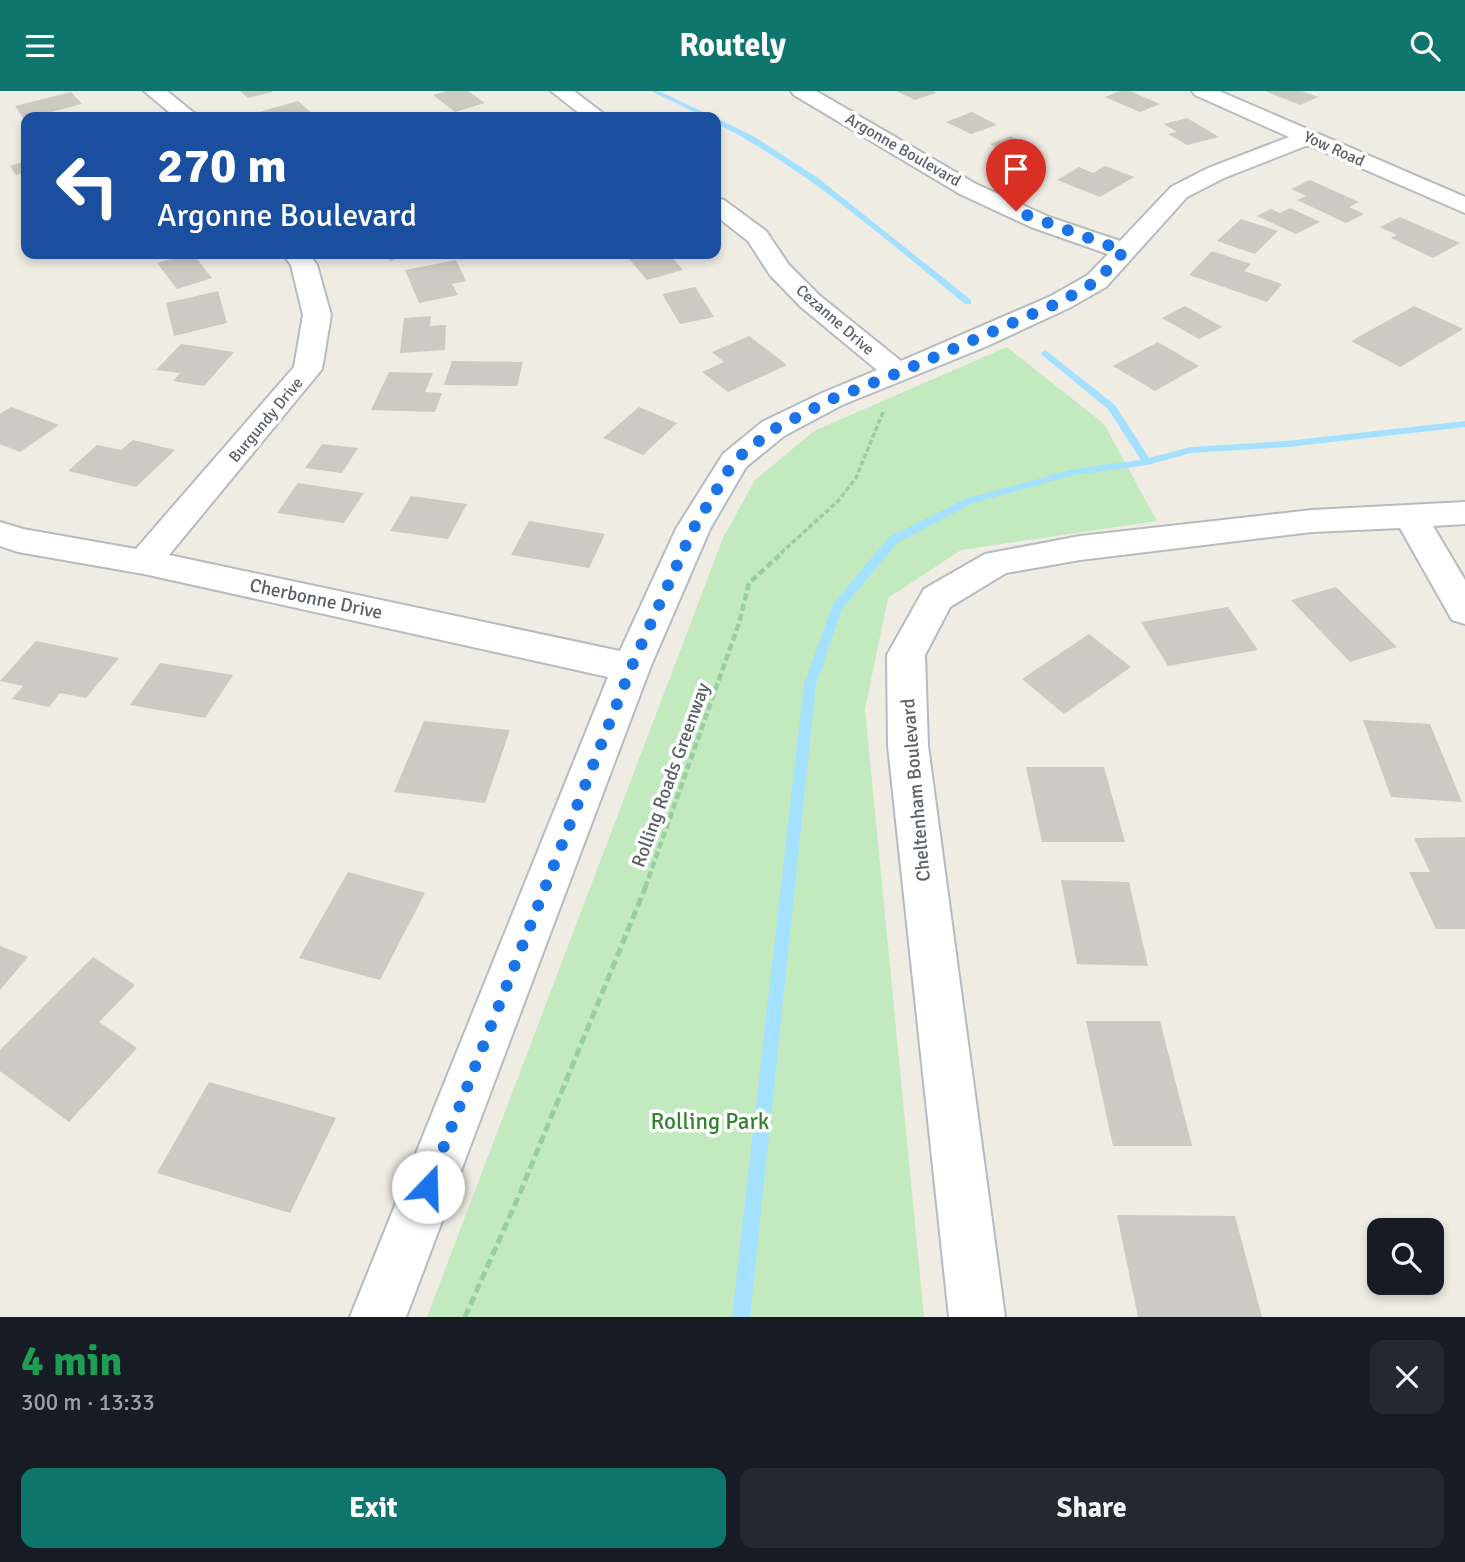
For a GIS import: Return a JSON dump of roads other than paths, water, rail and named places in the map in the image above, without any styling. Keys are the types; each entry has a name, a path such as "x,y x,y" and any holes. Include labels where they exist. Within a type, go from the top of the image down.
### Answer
{"street":[{"path":"155,91 182,112"},
{"path":"561,91 590,112"},
{"name":"Argonne Boulevard","path":"801,91 968,189 1040,222 1124,251"},
{"name":"Yow Road","path":"1202,91 1465,206"},
{"path":"378,1317 631,668 693,529 734,461 774,429 832,399 894,389 1060,302 1097,281 1179,192 1216,173 1309,138"},
{"name":"Cezanne Drive","path":"721,209 757,236 779,269 894,389"},
{"name":"Burgundy Drive","path":"144,562 308,369 317,315 304,265 300,259"},
{"name":"Cheltenham Boulevard","path":"977,1317 908,746 906,655 937,598 997,563 1080,548 1312,521 1465,513"},
{"path":"1409,514 1465,611"},
{"name":"Cherbonne Drive","path":"0,533 18,540 144,562 631,668"}],"waterway":[{"path":"654,91 699,112"},
{"path":"721,123 816,180 968,302"},
{"path":"1045,353 1112,407 1147,462"},
{"path":"1147,462 1191,450 1287,444 1465,424"},
{"path":"741,1317 810,684 837,607 893,540 969,501 1074,472 1147,462"}],"park label":[{"name":"Rolling Park","path":"710,1121"}]}
